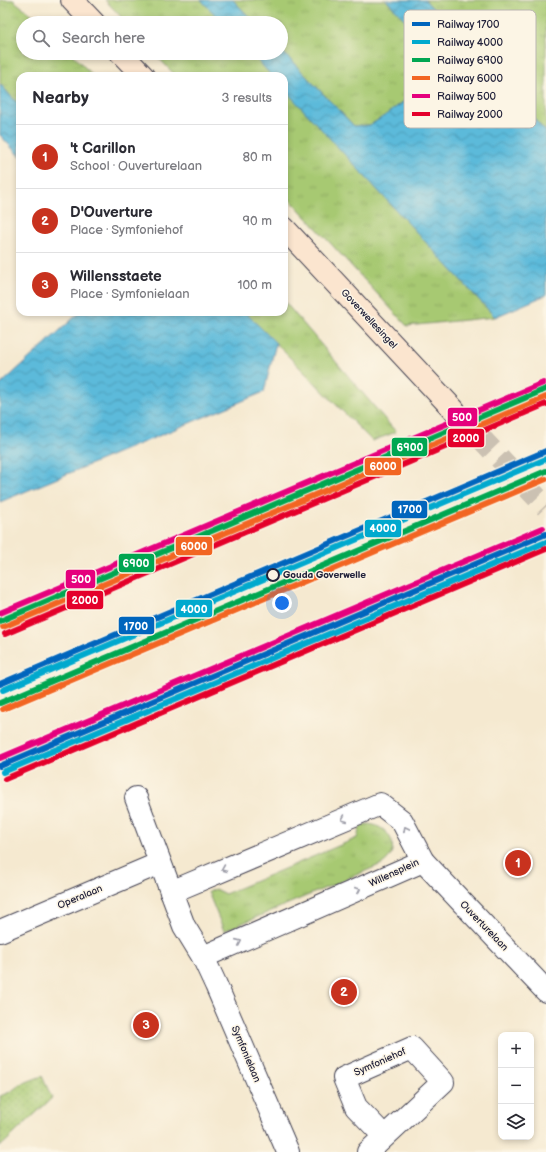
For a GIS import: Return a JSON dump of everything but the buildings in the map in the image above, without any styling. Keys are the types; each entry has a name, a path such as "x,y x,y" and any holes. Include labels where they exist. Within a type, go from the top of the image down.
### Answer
{"main road":[{"path":"72,0 87,16"},
{"path":"128,60 139,72"},
{"name":"Goverwellesingel","path":"288,232 454,410"}],"street":[{"path":"136,798 184,926 203,957"},
{"name":"Willensplein","path":"171,892 380,804 402,821 422,861 203,957"},
{"name":"Ouverturelaan","path":"422,861 546,991"},
{"name":"Operalaan","path":"0,931 160,863"},
{"name":"Symfonielaan","path":"203,957 288,1152"},
{"path":"368,1152 384,1136"}],"green space":[{"path":"0,0 13,0 34,16 16,16 16,60 78,60 89,72 16,72 16,102 0,84"},
{"path":"105,0 202,0 217,16 120,16"},
{"path":"233,0 386,0 404,19 404,101 370,125 354,126 288,57 288,16 248,16"},
{"path":"425,0 546,0 546,132 536,121 536,10 434,10"},
{"path":"161,60 257,60 268,72 172,72"},
{"path":"288,92 495,317 407,326 288,197"},
{"path":"288,306 396,432 372,441 249,316 288,316"},
{"path":"365,824 380,828 386,832 390,838 392,851 389,858 382,864 224,931 208,892 215,889 225,894 357,838 360,827"},
{"path":"42,1076 52,1098 0,1147 0,1096 10,1092 21,1084"}],"water":[{"path":"201,0 233,0 248,16 216,16"},
{"path":"386,0 425,0 434,10 404,10 404,19"},
{"path":"288,57 354,126 370,125 404,101 404,128 536,128 536,121 546,132 546,295 495,317 288,93 288,72 268,72 257,60 288,60"},
{"path":"0,84 16,102 16,153 0,135"},
{"path":"76,316 249,316 276,343 264,392 0,502 0,385"}],"tunnel":[{"path":"454,410 546,507"}],"rail line":[{"name":"500","path":"0,613 543,383"},
{"name":"6900","path":"0,621 546,389"},
{"name":"6000","path":"3,627 546,397"},
{"name":"2000","path":"5,634 546,404"},
{"name":"1700","path":"0,684 546,451"},
{"name":"4000","path":"3,690 546,459"},
{"name":"6900","path":"0,703 546,471"},
{"name":"6000","path":"3,709 546,479"},
{"name":"500","path":"0,758 543,528"},
{"name":"1700","path":"0,766 546,534"},
{"name":"4000","path":"3,772 546,542"},
{"name":"2000","path":"5,779 546,549"}],"place":[{"name":"Gouda Goverwelle","path":"273,575"},
{"name":"'t Carillon","path":"518,863"},
{"name":"D'Ouverture","path":"344,992"},
{"name":"Willensstaete","path":"146,1025"}]}
